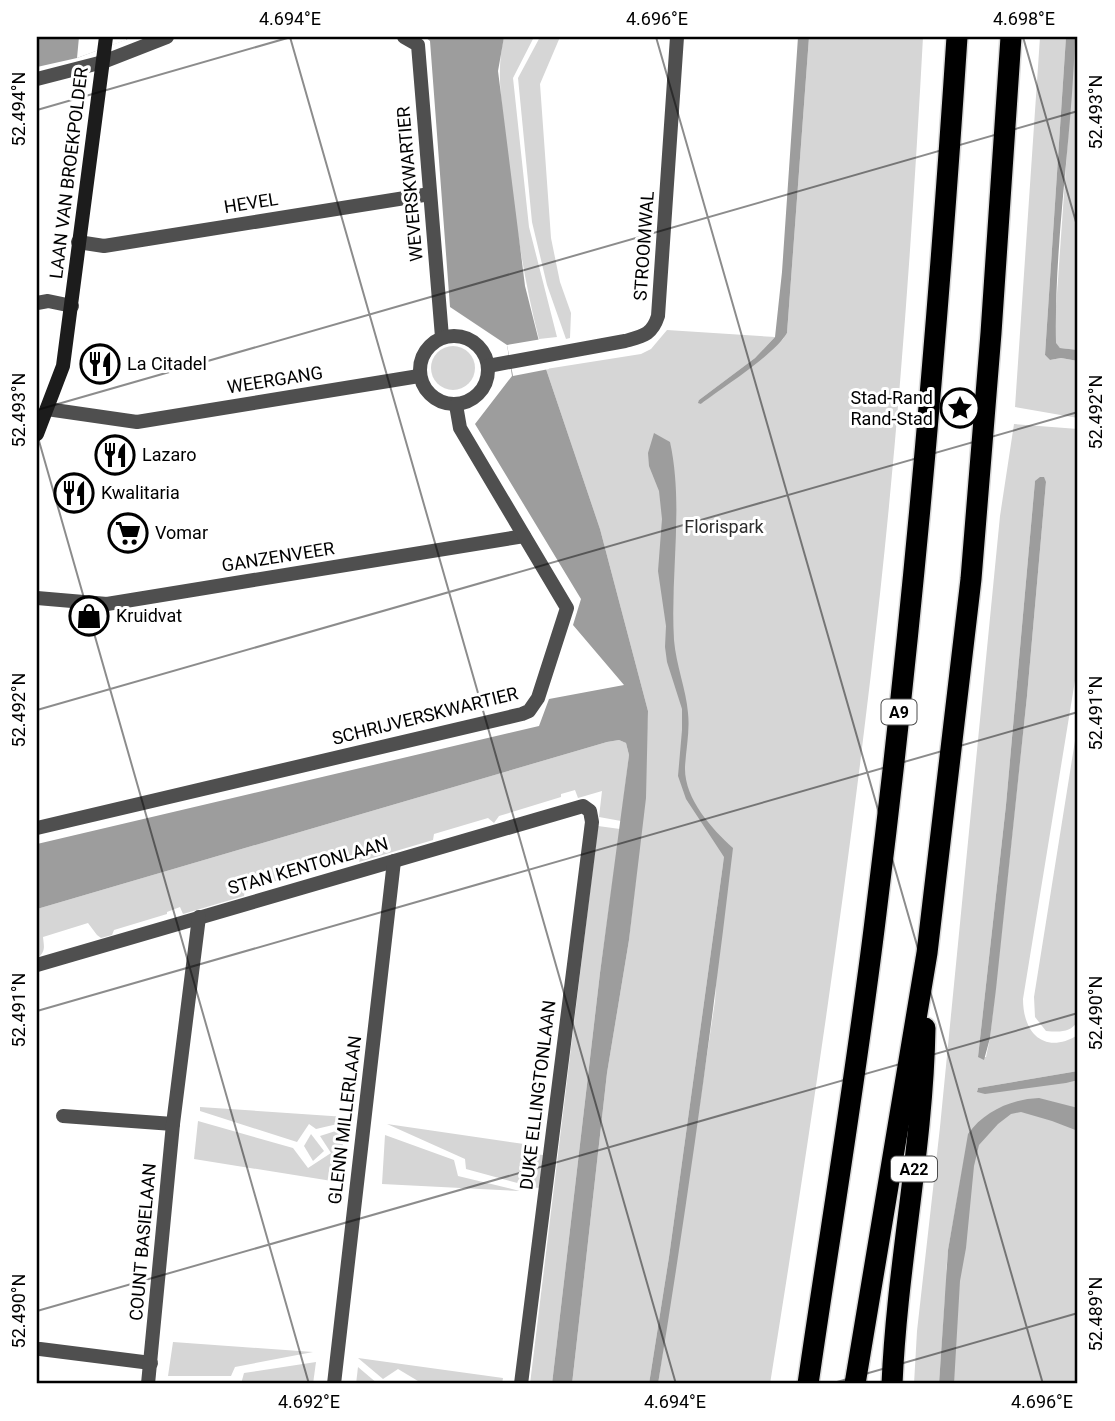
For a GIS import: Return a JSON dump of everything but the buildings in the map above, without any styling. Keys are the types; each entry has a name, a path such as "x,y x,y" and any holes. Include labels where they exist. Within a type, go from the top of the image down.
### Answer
{"highway":[{"name":"A9","path":"807,1384 877,908 913,594 945,222 957,37"},
{"path":"855,1384 927,953 971,579 1011,37"},
{"name":"A22","path":"892,1384 894,1337 924,1079 927,953"}],"main road":[{"name":"LAAN VAN BROEKPOLDER","path":"37,434 63,366 104,49"}],"street":[{"path":"37,79 104,49 167,37"},
{"name":"WEVERSKWARTIER","path":"404,37 418,45 442,337"},
{"name":"STROOMWAL","path":"488,366 625,341 640,337 654,328 658,316 677,37"},
{"name":"HEVEL","path":"78,242 104,246 430,194"},
{"path":"37,303 48,301 72,306"},
{"path":"452,335 470,340 482,350 488,366 485,385 469,401 456,405 436,399 428,393 419,376 419,364 424,352 442,337 452,335"},
{"name":"WEERGANG","path":"47,409 137,422 419,376"},
{"name":"SCHRIJVERSKWARTIER","path":"37,828 529,711 538,698 567,608 460,428 456,405"},
{"name":"GANZENVEER","path":"37,598 107,604 524,536"},
{"name":"STAN KENTONLAAN","path":"37,965 583,806 590,811"},
{"name":"DUKE ELLINGTONLAAN","path":"521,1384 592,822 590,811"},
{"name":"GLENN MILLERLAAN","path":"334,1384 394,861"},
{"name":"COUNT BASIELAAN","path":"148,1384 173,1124 199,917"},
{"path":"64,1116 173,1124"},
{"path":"40,1349 151,1363"}],"green space":[{"path":"504,37 534,37 513,78 529,227 557,337 539,339 524,269 501,93 500,65"},
{"path":"540,37 560,37 540,84 551,238 560,282 571,313 570,338 566,339 547,285 532,222 518,78"},
{"name":"Florispark","path":"809,37 923,37 905,316 880,594 830,990 770,1384 658,1384 715,1001 724,857 649,1384 572,1384 607,1073 629,940 641,830 648,711 600,529 546,369 641,354 651,349 667,330 775,337 755,358 699,400 701,404 783,339 787,333"},
{"path":"1040,37 1066,37 1045,355 1050,360 1061,358 1078,361 1078,418 1015,407"},
{"path":"1075,37 1078,37 1078,350 1060,348 1056,344 1056,308"},
{"path":"453,346 469,352 475,368 469,384 453,390 437,384 431,368 437,352"},
{"path":"1014,424 1078,429 1078,662 1023,999 1027,1022 1038,1038 1055,1043 1078,1035 1078,1071 978,1088 977,1091 1078,1077 1078,1384 949,1384 945,1297 939,1384 914,1384 917,1331 940,1127 1000,516","holes":["1035,481 1046,482 1027,696 990,1038 986,1057 978,1057 1006,805","969,1133 946,1275 948,1250"]},
{"path":"1078,722 1078,1021 1068,1030 1046,1031 1035,1017 1034,997"},
{"path":"619,740 626,743 629,755 621,821 599,817 602,791 578,798 575,790 499,816 494,823 488,818 434,834 433,840 359,862 361,856 245,890 244,896 183,914 180,907 167,914 114,930 112,935 101,938 88,923 43,937 43,951 37,959 37,909"},
{"path":"598,826 620,829 600,973 552,1384 530,1384"},
{"path":"200,1107 346,1117 346,1122 316,1129 309,1124 297,1142 200,1111"},
{"path":"198,1121 293,1148 308,1168 331,1153 320,1136 345,1128 338,1182 194,1159"},
{"path":"387,1124 531,1145 525,1185 466,1169 465,1159"},
{"path":"311,1134 324,1151 313,1161 304,1146"},
{"path":"385,1135 454,1160 458,1176 520,1191 382,1184"},
{"path":"534,1154 543,1155 540,1188 530,1187"},
{"path":"173,1342 313,1352 235,1367 231,1376 168,1376"},
{"path":"358,1358 503,1378 502,1384 423,1384 398,1369 383,1379"},
{"path":"316,1362 313,1384 241,1384 244,1373"},
{"path":"358,1367 378,1384 356,1384"}],"shaded area":[{"path":"37,37 133,37 77,58 37,67"},
{"path":"425,37 504,37 498,71 525,286 546,369 600,529 648,711 646,798 629,940 607,1073 572,1384 552,1384 600,973 629,755 626,743 619,740 607,742 37,909 37,844 539,726 549,699 624,685 573,625 581,599 475,424 512,376 507,345 450,307 430,41"},
{"path":"798,37 809,37 787,333 760,361 701,404 698,403 699,400 755,358 775,337"},
{"path":"1066,37 1075,37 1060,228 1056,343 1060,348 1078,350 1078,361 1061,358 1050,360 1045,355"},
{"path":"654,433 670,442 674,466 676,515 673,615 674,640 688,713 686,779 700,812 733,848 669,1317 658,1384 649,1384 724,857 686,799 678,776 682,709 665,647 666,626 658,571 662,519 659,491 649,466 648,453"},
{"path":"1044,477 1046,482 1027,696 996,989 990,1038 984,1060 978,1057 1006,805 1035,481"},
{"path":"1078,1071 1078,1080 1066,1083 985,1094 977,1092 978,1088"},
{"path":"1039,1098 1078,1108 1078,1131 1021,1112 1011,1114 998,1124 979,1145 960,1281 954,1384 939,1384 948,1250 968,1134 982,1119 999,1108"}],"pier":[{"path":"79,37 126,37 126,40 77,58"},
{"path":"542,339 549,369 513,376 507,345"}],"place":[{"name":"La Citadel","path":"100,364"},
{"name":"Stad-Rand Rand-Stad","path":"960,408"},
{"name":"Lazaro","path":"115,455"},
{"name":"Kwalitaria","path":"74,493"},
{"name":"Vomar","path":"128,533"},
{"name":"Kruidvat","path":"89,616"}]}
